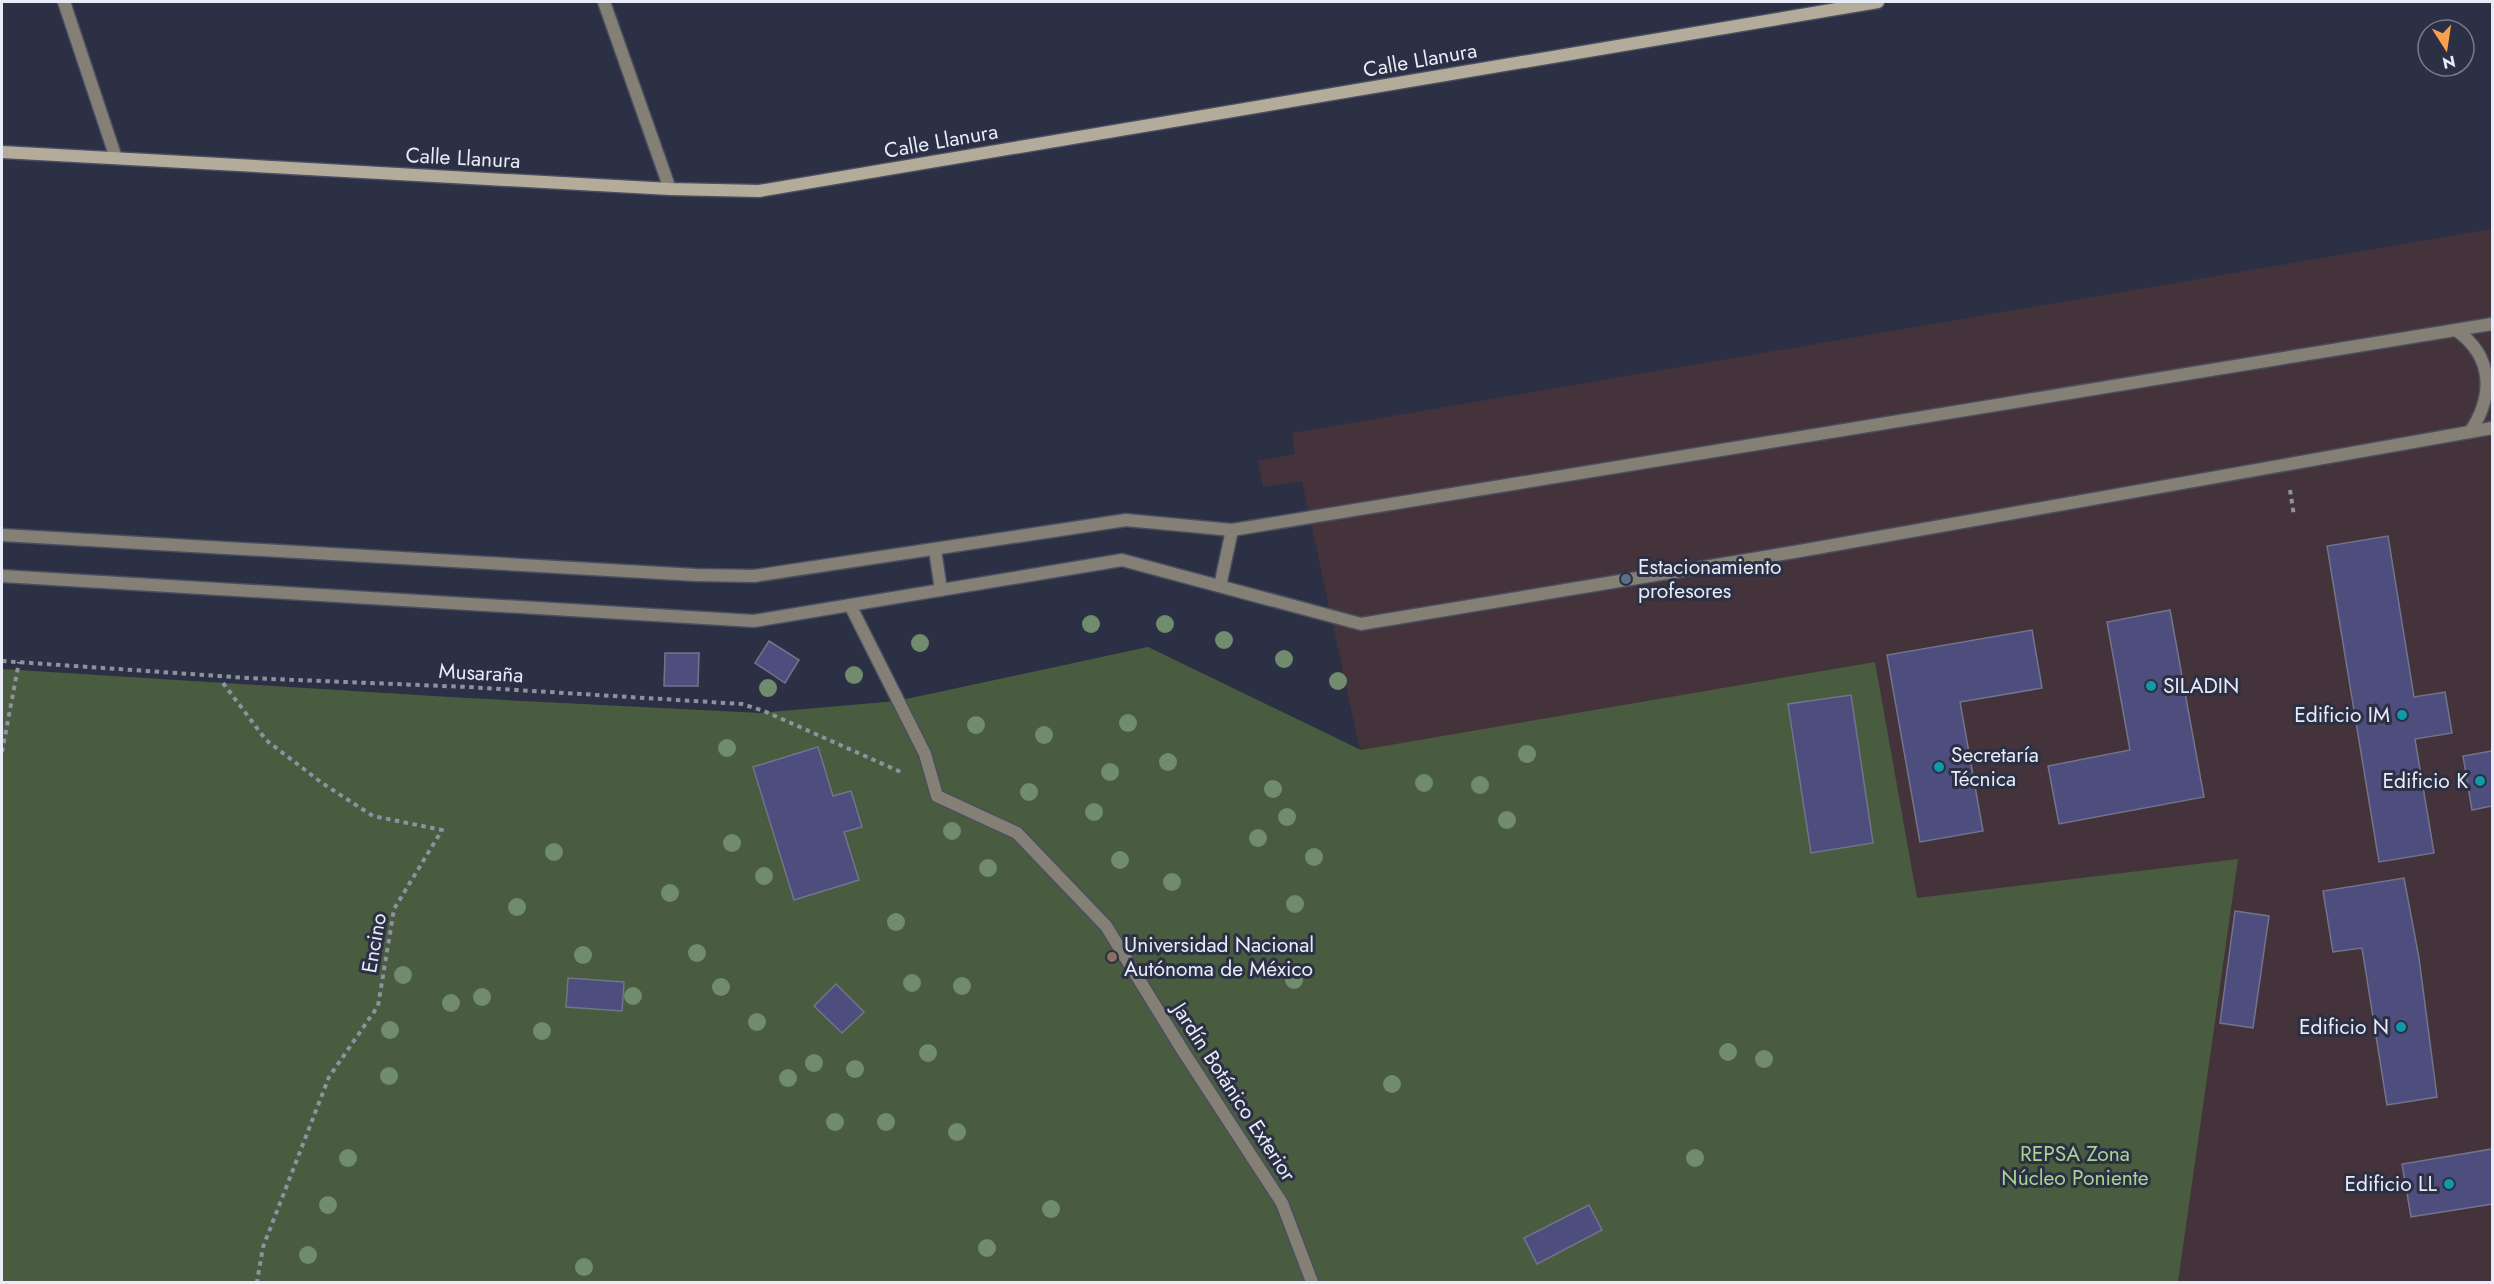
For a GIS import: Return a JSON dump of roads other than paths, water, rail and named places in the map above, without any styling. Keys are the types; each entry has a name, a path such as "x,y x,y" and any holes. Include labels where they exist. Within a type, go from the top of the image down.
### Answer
{"street":[{"path":"64,2 116,158"},
{"path":"604,2 670,189"},
{"name":"Calle Llanura","path":"2,152 670,189 759,191 1878,2"},
{"path":"2,535 696,575 754,576 935,550 1066,527 1126,520 1232,530 2493,324"},
{"path":"2456,330 2472,341 2482,355 2489,372 2490,388 2487,405 2481,420 2470,432"},
{"path":"2,576 754,621 1122,560 1361,624 1812,549 2493,428"},
{"path":"1220,586 1232,530"},
{"path":"935,550 941,590"},
{"name":"Jardín Botánico Exterior","path":"850,605 925,754 937,796 1017,833 1106,926 1183,1051 1282,1203 1312,1282"}],"place":[{"name":"Estacionamiento profesores","path":"1626,579"},
{"name":"SILADIN","path":"2151,686"},
{"name":"Edificio IM","path":"2402,715"},
{"name":"Secretaría Técnica","path":"1939,767"},
{"name":"Edificio K","path":"2480,781"},
{"name":"Universidad Nacional Autónoma de México","path":"1112,957"},
{"name":"Edificio N","path":"2401,1027"},
{"name":"Edificio LL","path":"2449,1184"}],"park label":[{"name":"REPSA Zona Núcleo Poniente","path":"2075,1166"}]}
